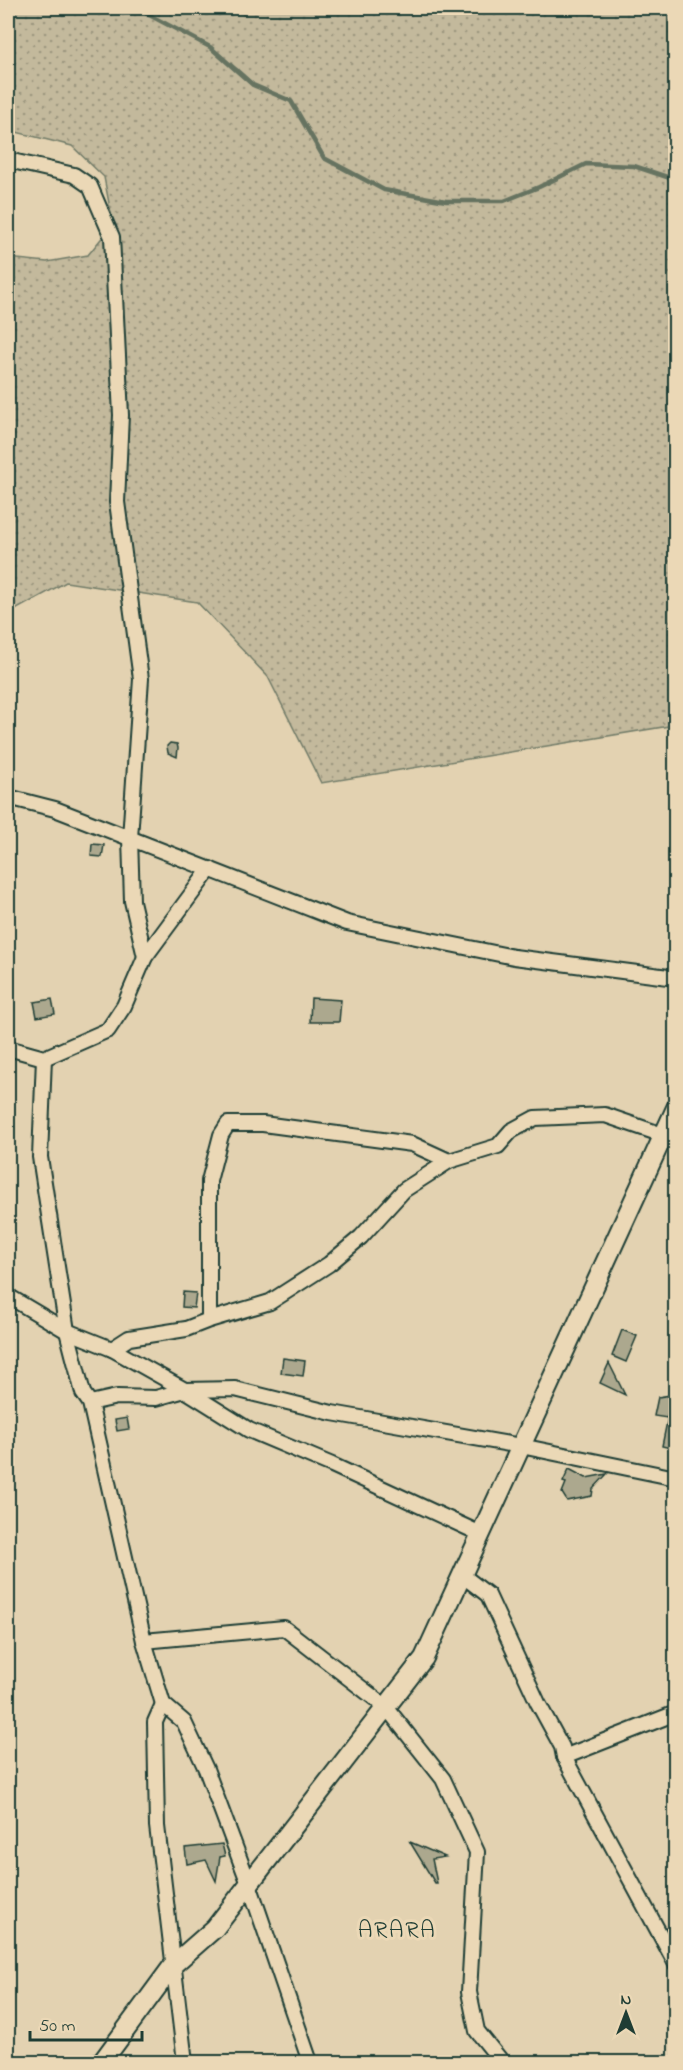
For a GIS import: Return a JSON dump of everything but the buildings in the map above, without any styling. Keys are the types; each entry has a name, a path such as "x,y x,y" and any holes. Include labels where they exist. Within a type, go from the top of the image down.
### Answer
{"main road":[{"path":"102,2062 174,1964 215,1928 424,1658 675,1108"}],"street":[{"path":"8,160 74,175 90,186 112,237 121,415 117,502 141,679 130,838 132,901 145,957"},
{"path":"8,796 54,809 347,923 514,957 675,978"},
{"path":"8,1048 44,1058 108,1030 124,1006 145,957 210,869"},
{"path":"44,1058 40,1157 67,1330 83,1393 90,1403 144,1641 163,1704 184,1722 206,1769 249,1884 310,2062"},
{"path":"112,1349 129,1338 186,1329 208,1320 270,1302 328,1264 361,1237 404,1190 449,1161 498,1146 511,1131 535,1118 605,1115 663,1135"},
{"path":"208,1320 208,1182 221,1135 228,1124 263,1124 412,1144 449,1161"},
{"path":"8,1296 67,1330 112,1349 185,1390 249,1430 332,1465 481,1534"},
{"path":"90,1403 117,1397 156,1398 185,1390 235,1389 332,1413 521,1446 675,1478"},
{"path":"462,1575 488,1595 538,1703 562,1747 564,1757 675,1964"},
{"path":"144,1641 285,1628 386,1707 443,1779 477,1852 470,1992 477,2031 502,2062"},
{"path":"163,1704 155,1722 158,1826 185,2062"},
{"path":"564,1757 675,1713"}],"shaded area":[{"path":"8,8 646,8 661,14 675,13 675,725 321,783 268,677 197,602 66,582 8,614 8,258 47,262 88,255 113,224 104,177 72,146 8,130"}],"waterway":[{"path":"136,8 210,47 253,85 291,101 324,158 384,190 446,201 504,201 586,164 634,166 676,180"}],"district":[{"name":"ARARA","path":"397,1931"}]}
